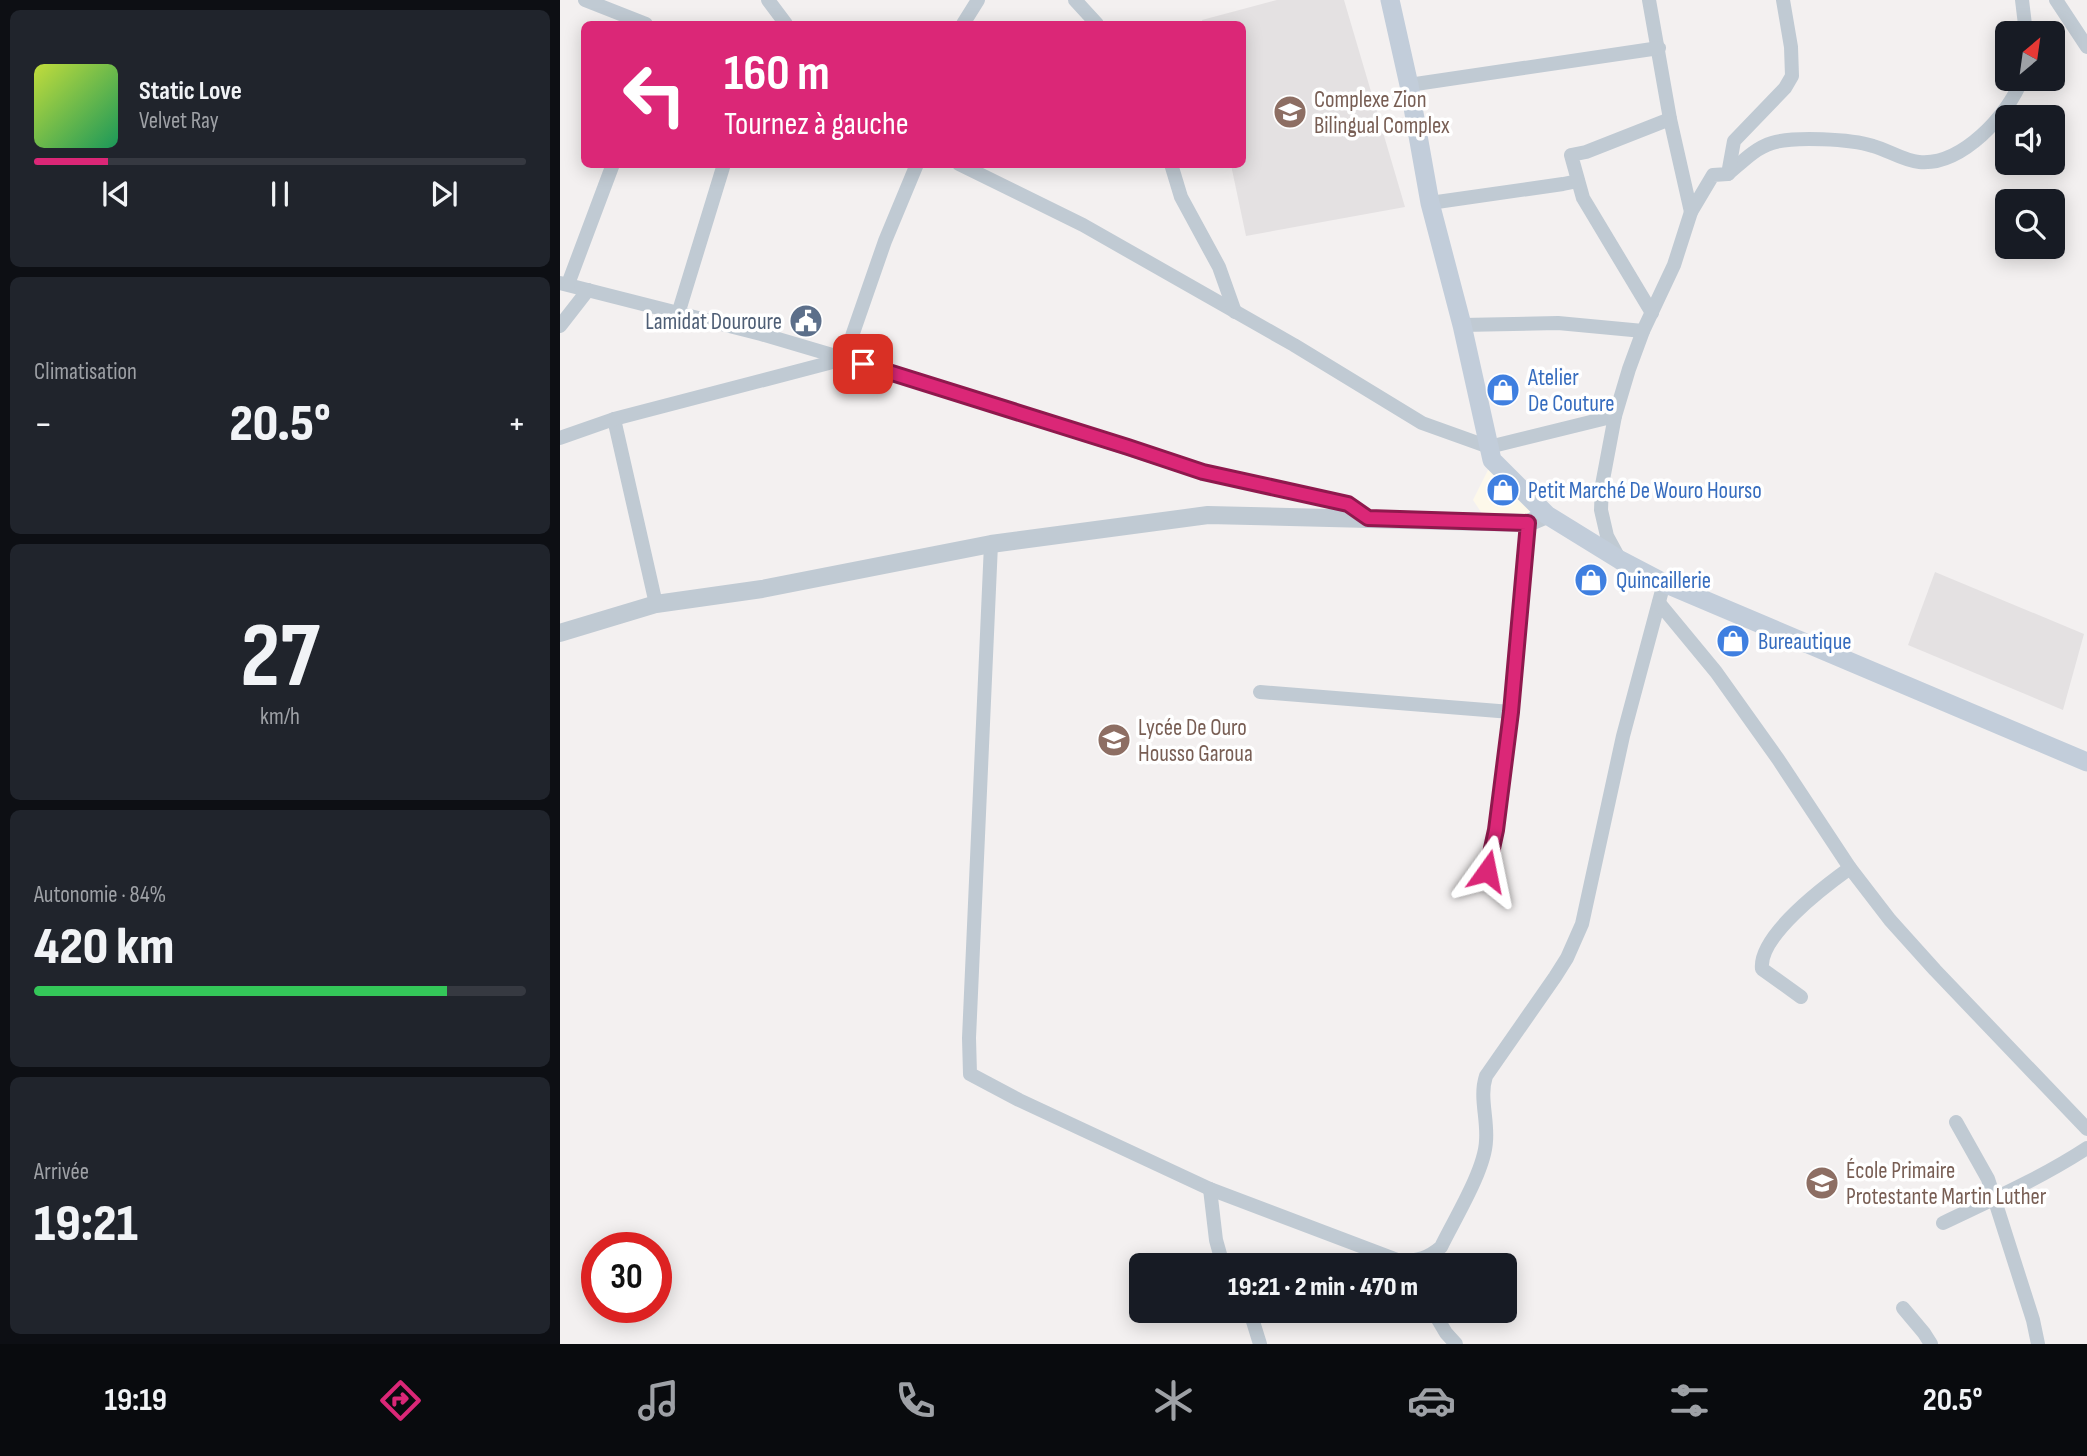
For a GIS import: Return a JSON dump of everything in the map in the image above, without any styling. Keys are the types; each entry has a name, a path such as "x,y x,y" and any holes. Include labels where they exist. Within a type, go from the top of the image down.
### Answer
{"main road":[{"path":"1390,0 1409,85 1430,203 1462,325 1492,460 1548,515 1620,560 1664,583 2087,762"}],"street":[{"path":"585,0 638,21"},
{"path":"768,0 784,21"},
{"path":"965,21 978,0"},
{"path":"1075,0 1094,21"},
{"path":"1649,0 1691,212"},
{"path":"1728,174 1734,141 1785,88 1792,76 1791,47 1783,0"},
{"path":"2022,0 2025,21"},
{"path":"2056,0 2087,47"},
{"path":"1409,85 1659,47"},
{"path":"1620,560 1607,536 1601,510 1602,485 1615,416 1643,331 1674,265 1691,212 1713,176 1728,174 1757,149 1784,141 1857,141 1916,162 1932,162 1951,156 1973,143 2018,91"},
{"path":"1652,313 1583,198 1571,155 1586,152 1671,119"},
{"path":"611,168 564,284 761,334 1203,472 1348,504 1368,518"},
{"path":"678,314 723,168"},
{"path":"844,359 885,241 915,168"},
{"path":"968,168 1083,225 1422,423 1489,447 1615,416"},
{"path":"1172,168 1181,197 1219,267 1235,312"},
{"path":"1430,203 1578,181"},
{"path":"560,326 588,290"},
{"path":"1462,325 1558,323 1643,331"},
{"path":"560,438 614,419 844,359"},
{"path":"614,419 656,604"},
{"path":"560,633 656,604 762,589 991,544 1208,515 1528,523 1548,515"},
{"path":"1487,871 1496,830 1511,712 1528,523"},
{"path":"991,544 969,1038 970,1074 1019,1100 1210,1189 1379,1253"},
{"path":"1434,1253 1441,1247 1482,1163 1486,1142 1483,1087 1486,1076 1567,958 1582,924 1623,736 1664,583"},
{"path":"1659,603 1724,683 1850,868 1890,920 2087,1129"},
{"path":"1260,692 1511,712"},
{"path":"1801,997 1762,969 1761,962 1797,910 1850,868"},
{"path":"1956,1122 1989,1178 2038,1344"},
{"path":"1944,1223 2053,1170 2087,1148"},
{"path":"1210,1189 1220,1253"},
{"path":"1903,1308 1931,1344"},
{"path":"1253,1323 1260,1344"},
{"path":"1440,1323 1456,1344"}],"shaded area":[{"path":"1277,0 1344,0 1405,207 1246,236 1232,168 1246,168 1246,21 1202,20"},
{"name":"Petit Marché De Wouro Hourso","path":"1490,466 1535,508 1514,524 1491,527 1473,500"},
{"path":"1935,572 2084,634 2063,710 1908,645"}],"place":[{"name":"Complexe Zion Bilingual Complex","path":"1290,112"},
{"name":"Lamidat Douroure","path":"806,321"},
{"name":"Atelier De Couture","path":"1503,390"},
{"name":"Petit Marché De Wouro Hourso","path":"1503,490"},
{"name":"Quincaillerie","path":"1591,580"},
{"name":"Bureautique","path":"1733,641"},
{"name":"Lycée De Ouro Housso Garoua","path":"1114,740"},
{"name":"École Primaire Protestante Martin Luther","path":"1822,1183"}],"route":[{"path":"863,364 1203,472 1348,504 1368,518 1528,523 1511,712 1496,830 1487,871"}]}
